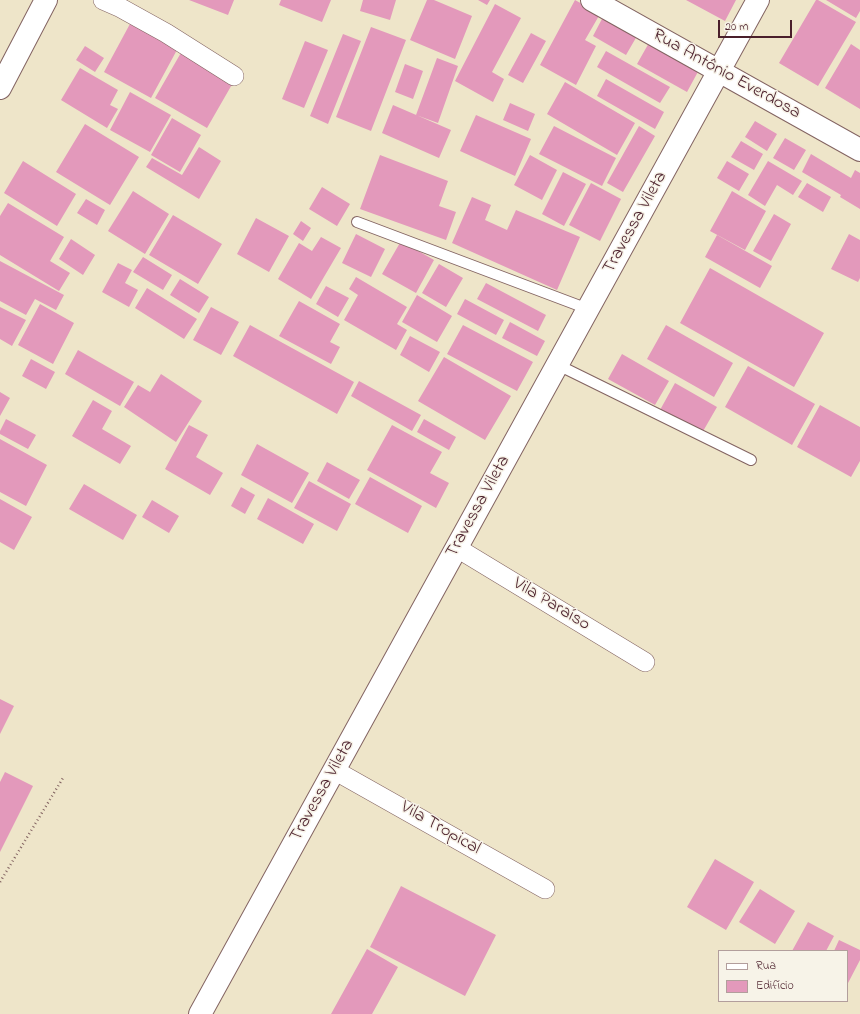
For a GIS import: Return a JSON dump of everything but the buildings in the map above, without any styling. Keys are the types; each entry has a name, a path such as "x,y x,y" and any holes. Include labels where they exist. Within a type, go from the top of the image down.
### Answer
{"street":[{"path":"0,88 46,0"},
{"path":"102,0 119,7 166,34 234,76"},
{"name":"Rua Antônio Everdosa","path":"592,0 860,150"},
{"name":"Travessa Vileta","path":"200,1014 720,72 758,0"},
{"name":"Vila Paraíso","path":"457,548 645,662"},
{"name":"Vila Tropical","path":"334,770 545,889"}],"lane":[{"path":"357,222 588,309"},
{"path":"558,365 752,460"}],"path":[{"path":"0,882 63,778"}]}
